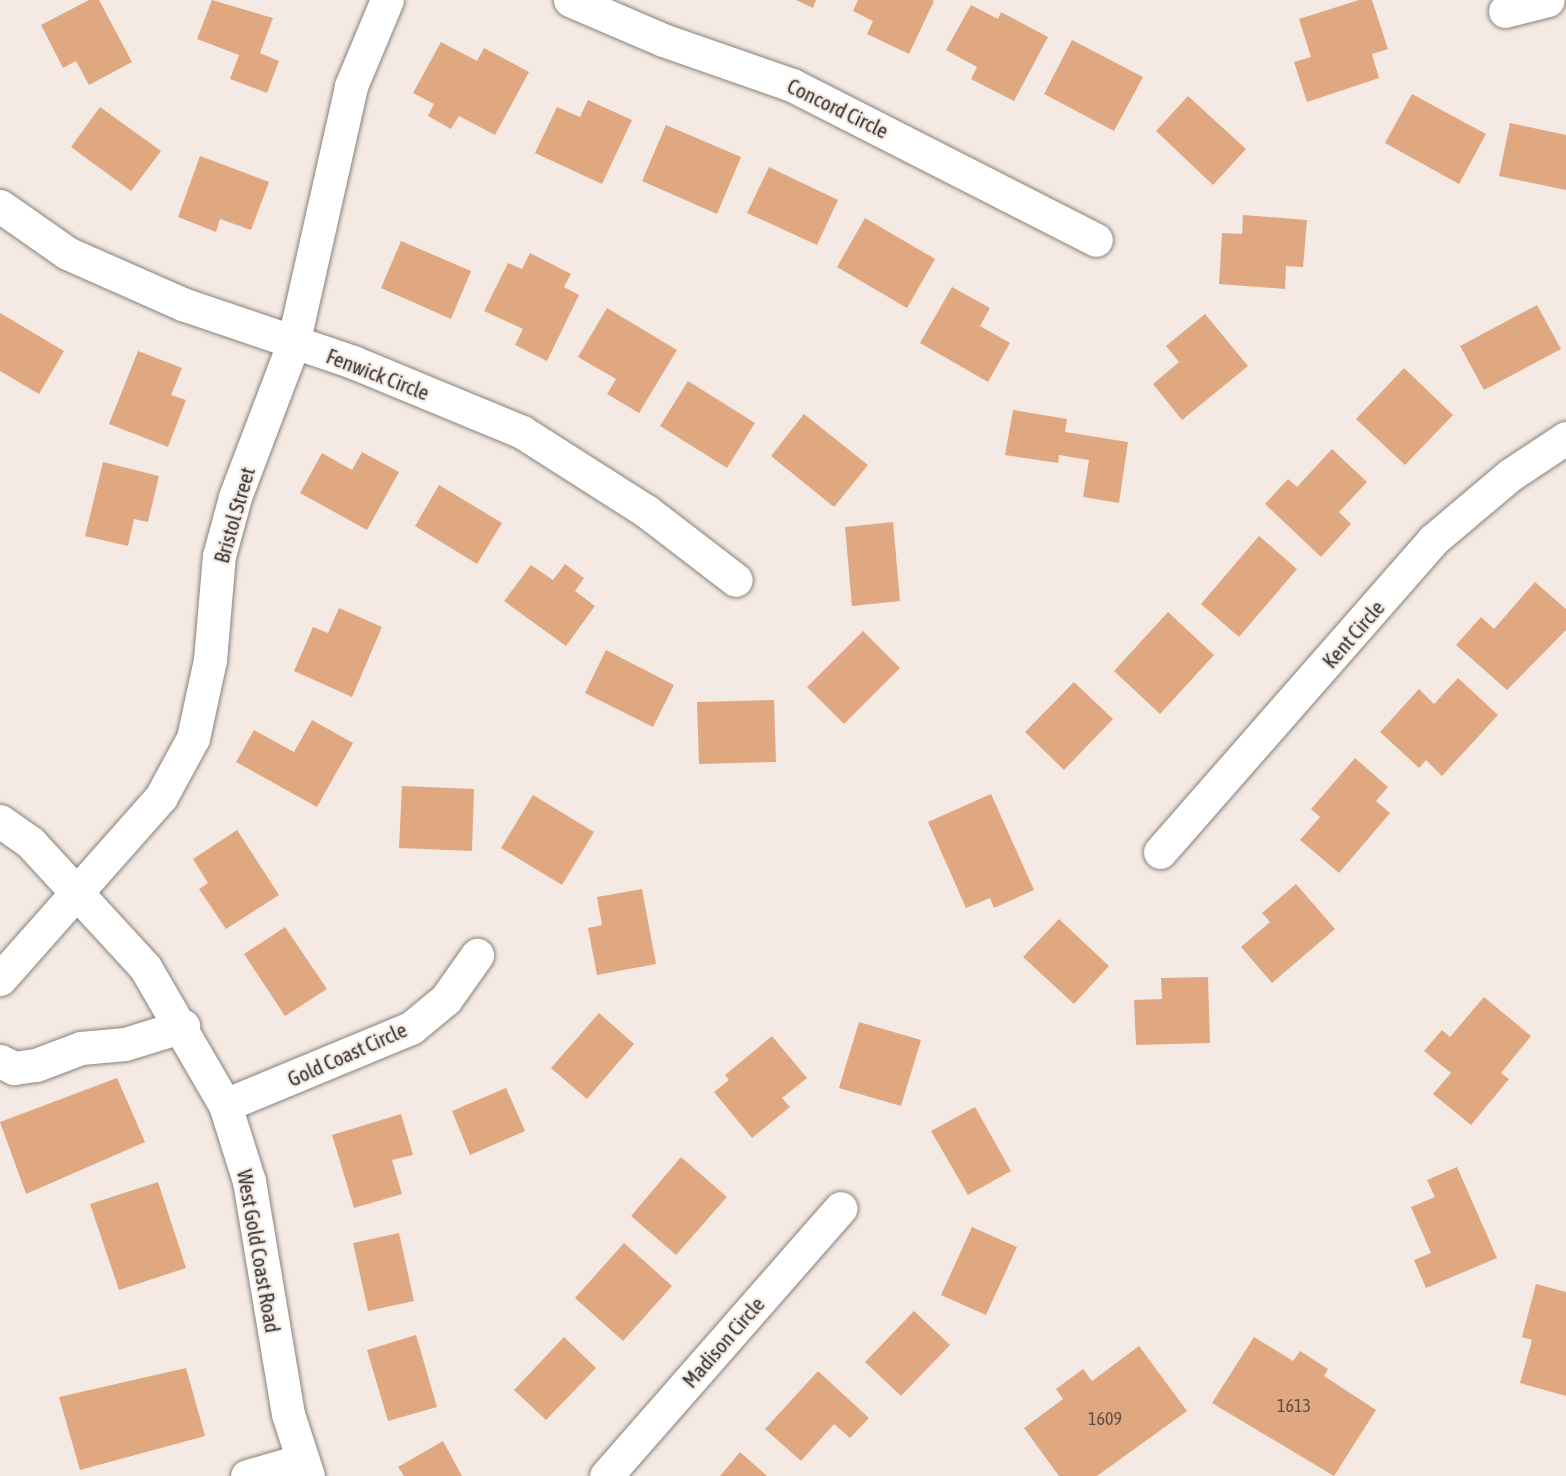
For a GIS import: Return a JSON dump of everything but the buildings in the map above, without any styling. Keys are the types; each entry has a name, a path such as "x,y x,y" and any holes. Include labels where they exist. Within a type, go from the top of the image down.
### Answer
{"street":[{"name":"Bristol Street","path":"0,980 161,797 193,738 210,660 219,556 235,497 293,344 351,86 387,0"},
{"name":"Concord Circle","path":"570,0 663,40 792,85 1096,240"},
{"path":"1506,11 1548,0"},
{"name":"Fenwick Circle","path":"0,206 67,253 185,305 293,344 353,362 522,432 646,511 736,580"},
{"name":"Kent Circle","path":"1160,852 1433,540 1510,475 1566,438"},
{"name":"West Gold Coast Road","path":"0,821 30,842 146,967 183,1026 225,1105 249,1181 288,1414 305,1468"},
{"name":"West Gold Coast Road","path":"0,842 77,892"},
{"name":"Gold Coast Circle","path":"225,1105 411,1028 446,999 477,955"},
{"path":"0,1061 14,1068 36,1065 81,1048 125,1044 183,1026"},
{"name":"Madison Circle","path":"606,1476 841,1209"},
{"path":"247,1476 305,1468"}]}
